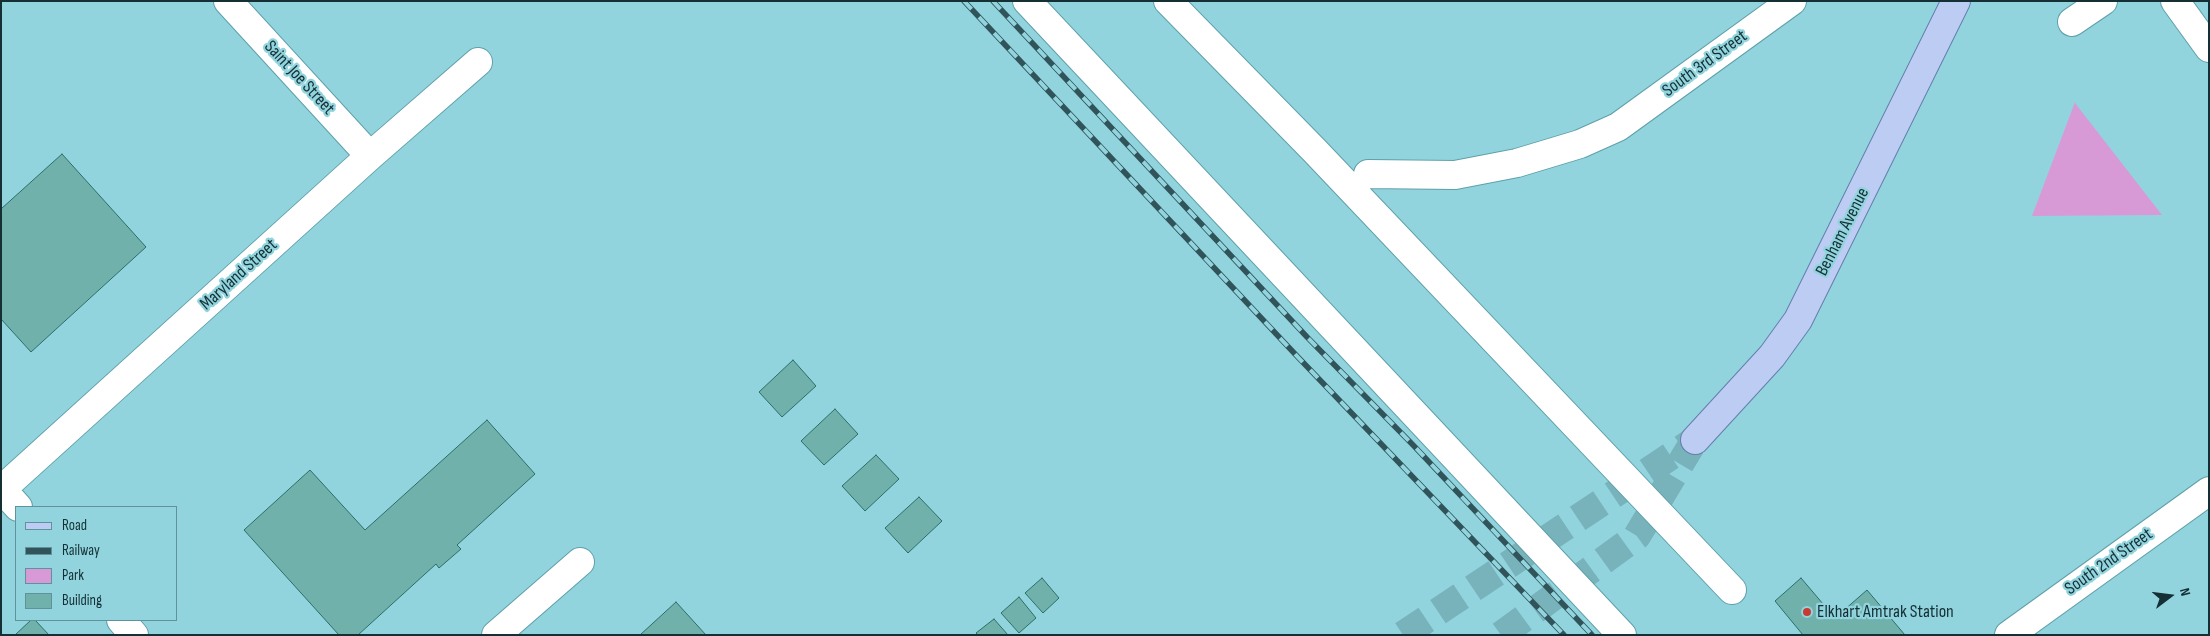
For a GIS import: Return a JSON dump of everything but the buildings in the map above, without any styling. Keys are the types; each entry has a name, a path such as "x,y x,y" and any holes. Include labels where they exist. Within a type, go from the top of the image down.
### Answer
{"main road":[{"name":"Benham Avenue","path":"1695,440 1772,356 1798,320 1956,1"}],"street":[{"name":"Saint Joe Street","path":"228,1 370,156"},
{"path":"1027,1 1622,635"},
{"path":"1168,1 1315,151 1732,590"},
{"name":"South 3rd Street","path":"1368,174 1455,175 1517,163 1580,144 1618,127 1792,1"},
{"path":"2072,22 2104,1"},
{"path":"2175,1 2209,48"},
{"name":"Maryland Street","path":"1,489 370,156 478,62"},
{"path":"1,489 17,506"},
{"name":"South 2nd Street","path":"2010,635 2209,491"},
{"path":"496,635 580,562"},
{"path":"122,621 134,635"}],"green space":[{"path":"2075,103 2162,215 2032,216"}],"tunnel":[{"path":"1403,635 1695,440"},
{"path":"1501,635 1637,536 1691,446"}],"railway":[{"path":"964,1 1295,354 1564,635"},
{"path":"993,1 1307,337 1414,446 1592,635"}],"place":[{"name":"Elkhart Amtrak Station","path":"1807,612"}]}
